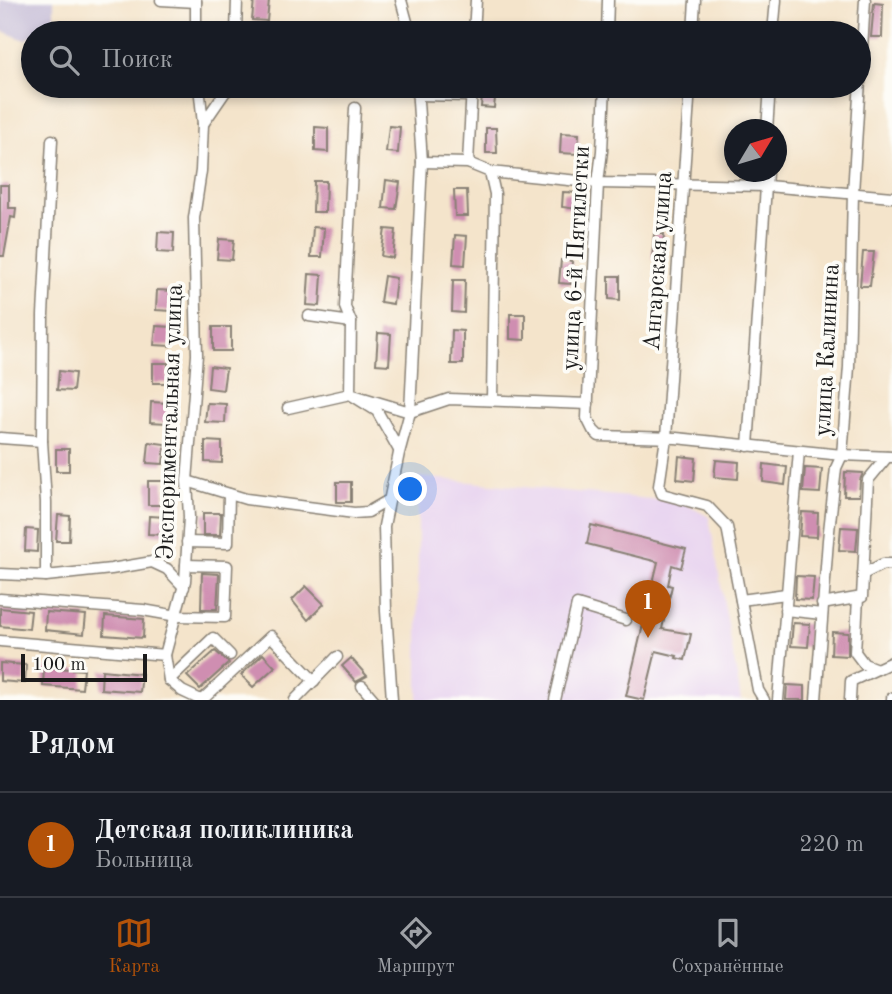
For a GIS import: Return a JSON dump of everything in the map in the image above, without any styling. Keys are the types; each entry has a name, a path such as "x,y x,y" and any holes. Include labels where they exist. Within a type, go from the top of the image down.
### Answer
{"street":[{"path":"161,0 196,1 196,21"},
{"path":"236,21 237,0"},
{"path":"401,0 407,21"},
{"path":"475,21 476,0"},
{"path":"607,21 608,0"},
{"path":"694,21 695,0"},
{"path":"774,21 776,0"},
{"name":"улица Калинина","path":"864,21 865,0"},
{"name":"Экспериментальная улица","path":"169,680 165,655 184,587 186,565 187,481 197,355 194,218 201,171 203,124 200,98"},
{"path":"203,124 221,98"},
{"path":"392,700 384,526 399,450 410,412 422,162 418,98"},
{"path":"468,163 471,98"},
{"name":"улица 6-й Пятилетки","path":"604,98 587,418 599,436 666,438"},
{"name":"Ангарская улица","path":"689,98 666,438 659,486 662,494 707,506 727,527 741,600"},
{"path":"768,119 769,98"},
{"name":"улица Калинина","path":"816,700 822,609 836,468 842,455 849,367 853,193 859,98"},
{"path":"350,394 351,322 345,307 355,108"},
{"path":"46,576 46,502 42,441 43,315 52,140"},
{"path":"422,162 468,163 490,172 598,183 767,186 892,197"},
{"path":"490,172 495,194 492,400"},
{"path":"748,446 767,182"},
{"path":"309,316 351,322"},
{"path":"350,394 377,411 399,450"},
{"path":"288,408 350,394 410,412 449,399 588,404"},
{"path":"0,438 42,441"},
{"path":"666,438 889,457"},
{"path":"778,700 799,450"},
{"path":"785,610 822,609 862,597 868,480 889,457"},
{"path":"187,481 246,499 354,513 368,512 389,500"},
{"path":"187,542 228,543 229,494"},
{"path":"0,574 46,576 152,562 167,569 184,587"},
{"path":"863,574 883,564 892,564"},
{"path":"0,598 144,610 177,616 225,617 227,566 186,565"},
{"path":"764,700 758,690 741,600 786,594"},
{"path":"858,598 855,652 864,664 877,669"},
{"path":"555,700 578,605 626,620"},
{"path":"230,655 214,638 169,680 182,691 201,700 271,636 314,681"},
{"path":"0,641 165,655"},
{"path":"295,700 337,657"},
{"path":"850,700 851,681 892,662"},
{"path":"362,686 374,700"}],"shaded area":[{"path":"0,0 54,0 54,21 21,21 21,38 0,30"},
{"path":"418,477 682,502 709,517 741,700 418,700"}],"building":[{"path":"254,0 269,0 267,21 252,20"},
{"path":"874,3 883,4 882,37 871,37"},
{"path":"482,98 495,98 494,108 481,107"},
{"path":"389,126 400,127 398,153 386,152"},
{"path":"315,127 328,128 328,152 315,151"},
{"path":"486,128 496,128 497,153 486,153"},
{"path":"561,133 579,134 578,154 560,153"},
{"path":"386,180 400,182 396,209 383,208"},
{"path":"314,181 326,181 325,212 313,212"},
{"path":"0,185 9,185 9,208 16,208 15,218 11,217 4,256 0,256"},
{"path":"454,190 467,190 468,216 455,216"},
{"path":"563,192 579,193 577,209 562,207"},
{"path":"313,227 324,228 322,257 311,257"},
{"path":"385,229 396,230 393,258 381,256"},
{"path":"158,232 174,233 173,253 157,252"},
{"path":"654,234 664,234 662,260 652,259"},
{"path":"455,235 467,236 465,265 453,264"},
{"path":"219,239 234,240 232,260 217,259"},
{"path":"863,252 874,252 870,286 860,286"},
{"path":"561,260 572,261 571,284 559,283"},
{"path":"309,274 322,275 320,306 307,305"},
{"path":"384,276 396,278 393,304 380,302"},
{"path":"609,276 620,276 620,300 609,299"},
{"path":"453,280 465,280 464,313 452,312"},
{"path":"157,290 173,291 172,311 156,310"},
{"path":"510,314 525,314 525,340 510,339"},
{"path":"156,326 172,327 171,346 154,345"},
{"path":"213,327 231,327 231,351 213,351"},
{"path":"452,330 463,331 463,364 451,364"},
{"path":"378,333 391,334 389,365 376,364"},
{"path":"153,363 168,363 168,383 153,383"},
{"path":"210,366 226,368 223,390 208,388"},
{"path":"59,371 75,373 73,391 57,390"},
{"path":"151,402 168,403 167,423 150,422"},
{"path":"207,403 226,404 225,423 205,422"},
{"path":"205,441 222,442 222,463 205,462"},
{"path":"149,442 165,444 163,464 147,463"},
{"path":"56,449 69,449 69,471 56,471"},
{"path":"679,456 696,458 694,481 677,479"},
{"path":"716,460 739,462 738,479 714,477"},
{"path":"764,464 787,467 785,485 763,482"},
{"path":"805,468 822,469 820,493 803,492"},
{"path":"845,472 863,473 859,496 844,496"},
{"path":"148,481 164,481 164,505 148,505"},
{"path":"337,482 351,482 351,502 337,502"},
{"path":"802,512 818,513 817,537 800,536"},
{"path":"203,513 221,513 220,535 203,535"},
{"path":"58,515 70,516 69,541 56,541"},
{"path":"149,516 166,517 165,535 148,534"},
{"path":"591,525 686,549 681,568 672,565 668,585 672,586 662,629 691,634 685,660 656,651 644,700 626,696 658,562 587,544"},
{"path":"841,527 858,528 856,551 839,550"},
{"path":"26,529 38,530 37,552 25,551"},
{"path":"202,573 219,574 217,609 201,609"},
{"path":"796,576 814,577 812,600 795,599"},
{"path":"306,586 324,604 308,620 292,600"},
{"path":"0,608 31,611 29,629 0,626"},
{"path":"46,612 86,615 84,634 45,630"},
{"path":"105,616 144,619 143,638 104,635"},
{"path":"793,623 810,624 808,647 791,646"},
{"path":"832,632 848,633 848,656 831,655"},
{"path":"215,651 229,663 200,689 187,676"},
{"path":"263,654 275,667 253,687 241,675"},
{"path":"351,658 367,676 356,682 342,666"},
{"path":"0,663 26,665 25,683 0,681"},
{"path":"44,667 84,670 82,689 43,686"},
{"path":"102,670 142,674 140,692 101,689"},
{"path":"787,685 805,686 805,700 786,700"}],"place":[{"name":"Детская поликлиника","path":"648,638"}]}
